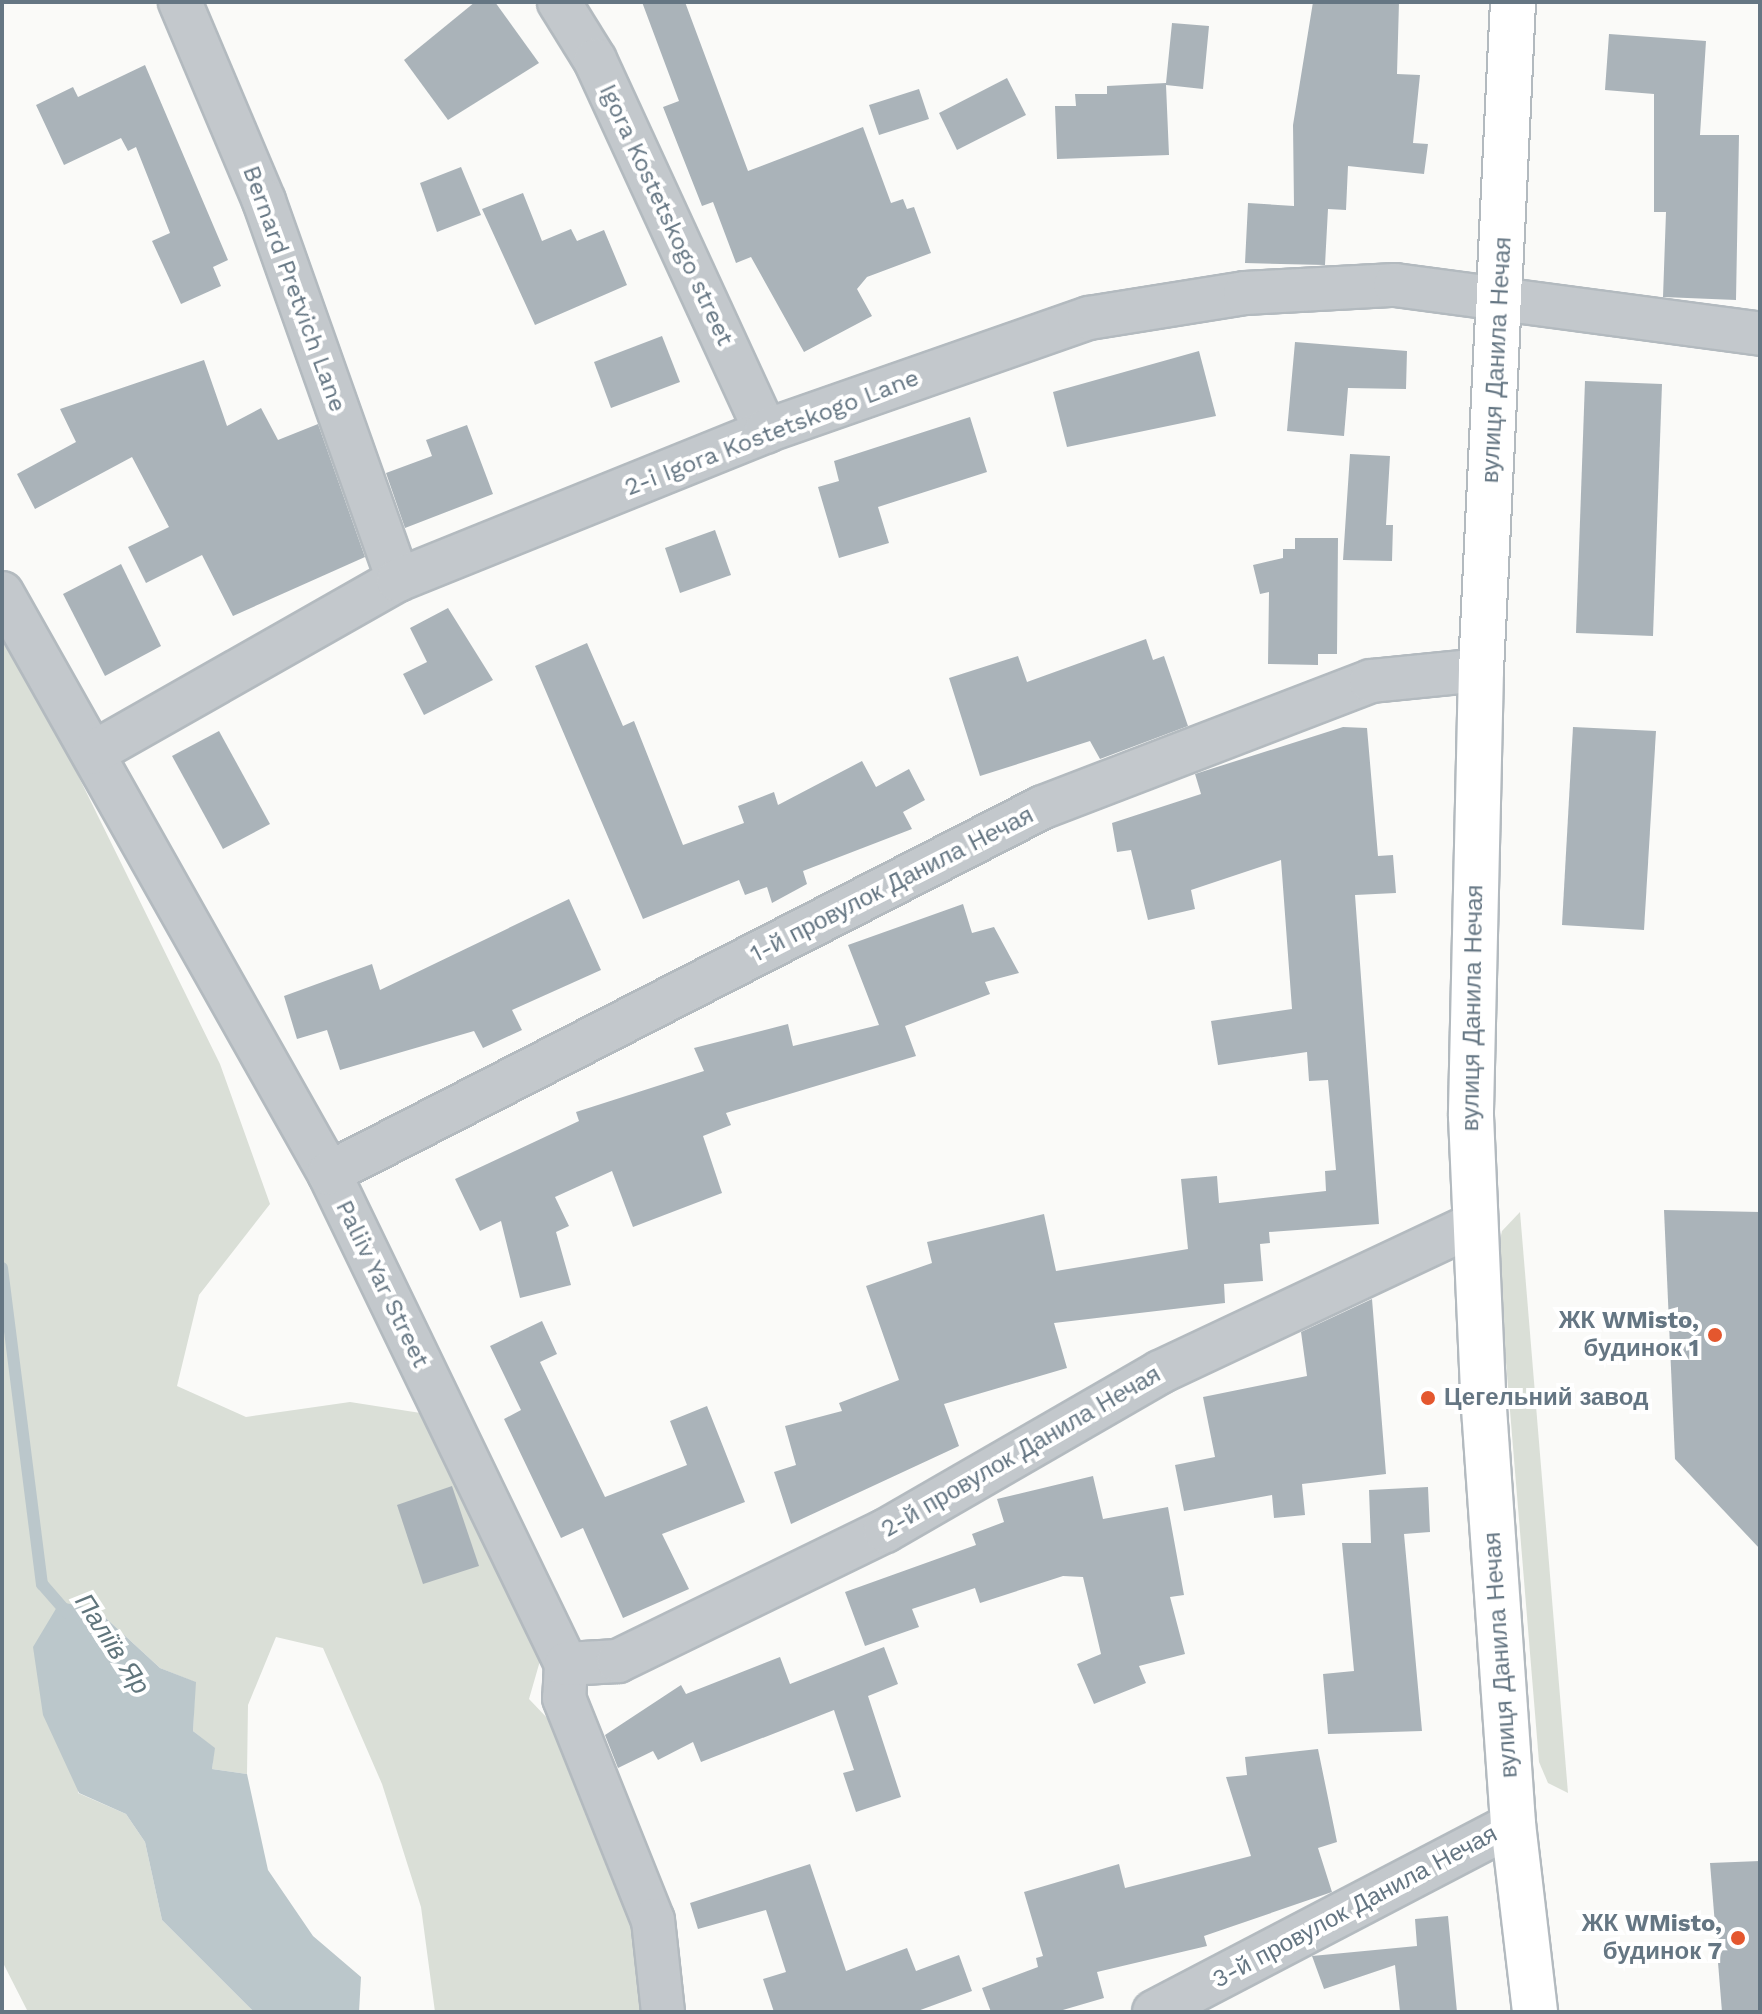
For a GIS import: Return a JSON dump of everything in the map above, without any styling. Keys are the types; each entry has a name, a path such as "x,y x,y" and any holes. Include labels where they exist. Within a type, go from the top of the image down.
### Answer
{"main road":[{"name":"вулиця Данила Нечая","path":"1513,2 1481,670 1473,1225 1513,1824 1535,2012"}],"street":[{"name":"Bernard Pretvich Lane","path":"180,2 264,201 398,580"},
{"name":"Igora Kostetskogo street","path":"559,2 595,60 766,431"},
{"name":"2-i Igora Kostetskogo Lane","path":"93,753 398,580 766,431 1089,318 1305,290 1395,285 1501,296 1760,334"},
{"name":"Paliiv Yar Street","path":"2,593 329,1173 566,1664 564,1698 653,1920 663,2012"},
{"name":"1-й провулок Данила Нечая","path":"329,1173 1043,807 1371,681 1481,670"},
{"name":"2-й провулок Данила Нечая","path":"566,1664 632,1654 885,1531 1160,1372 1473,1225"},
{"name":"3-й провулок Данила Нечая","path":"1154,2012 1513,1824"}],"shaded area":[{"path":"2,621 220,1064 270,1204 199,1295 177,1386 246,1417 350,1402 427,1414 544,1647 529,1699 572,1744 645,1920 656,2012 435,2012 421,1907 382,1784 323,1648 276,1637 248,1705 247,1774 212,1769 214,1748 193,1731 195,1682 160,1668 97,1610 78,1793 126,1814 145,1842 162,1920 254,2012 28,2012 2,1961"},
{"path":"1520,1212 1568,1793 1548,1783 1539,1762 1497,1253 1502,1231"}],"water":[{"path":"60,1602 96,1609 160,1668 196,1682 193,1731 215,1748 212,1769 247,1774 268,1870 313,1936 361,1977 359,2012 254,2012 162,1920 145,1842 126,1814 79,1793 43,1715 33,1647"}],"building":[{"path":"475,2 495,2 539,63 448,120 404,60"},
{"path":"642,2 685,2 748,171 863,127 891,203 903,199 907,209 914,207 931,253 867,277 857,289 872,316 804,352 751,257 736,263 713,202 702,206 663,107 679,101"},
{"path":"1313,2 1399,2 1397,74 1420,75 1413,143 1428,144 1424,174 1348,166 1346,210 1328,209 1325,265 1245,263 1248,203 1294,206 1293,125"},
{"path":"1172,23 1209,26 1203,89 1166,85 1169,155 1057,159 1055,106 1076,106 1075,94 1107,94 1107,86 1166,83"},
{"path":"1609,34 1706,41 1700,135 1739,135 1736,300 1663,297 1666,212 1654,212 1654,94 1605,90"},
{"path":"145,65 228,260 213,267 221,286 181,304 152,241 170,233 136,147 128,151 121,138 64,165 36,105 73,87 78,97"},
{"path":"1007,78 1026,115 957,150 939,113"},
{"path":"919,89 929,119 879,135 869,105"},
{"path":"461,167 481,215 437,232 420,183"},
{"path":"523,193 542,241 571,229 577,241 604,230 627,285 535,325 482,209"},
{"path":"662,336 680,382 611,408 594,362"},
{"path":"1295,342 1407,351 1406,389 1348,388 1344,436 1287,431"},
{"path":"1199,351 1216,416 1067,447 1053,392"},
{"path":"204,360 227,426 261,408 278,440 318,424 365,557 233,616 202,555 146,583 128,547 169,527 132,457 35,509 17,474 76,442 60,409"},
{"path":"1585,381 1662,384 1653,636 1576,633"},
{"path":"970,417 987,472 878,507 889,543 839,558 818,487 839,481 834,461"},
{"path":"467,425 493,494 405,528 386,473 432,456 426,440"},
{"path":"1350,454 1390,456 1386,525 1393,525 1392,561 1343,560"},
{"path":"715,530 731,575 680,593 665,548"},
{"path":"1295,538 1338,538 1337,654 1318,654 1318,665 1268,664 1269,592 1260,594 1253,565 1283,558 1283,549 1295,549"},
{"path":"121,564 161,646 105,676 63,594"},
{"path":"448,608 493,680 424,715 403,674 427,662 410,628"},
{"path":"1146,639 1153,660 1164,656 1188,726 1100,759 1090,741 980,776 949,678 1018,656 1027,682"},
{"path":"587,643 623,726 634,721 683,845 744,823 738,806 774,792 778,805 862,761 876,787 909,769 925,800 903,812 912,829 803,871 807,884 772,903 767,887 745,895 739,880 643,919 535,666"},
{"path":"1343,727 1367,728 1378,856 1393,855 1396,893 1355,895 1379,1224 1269,1232 1270,1243 1260,1244 1263,1281 1224,1284 1225,1303 1054,1323 1067,1368 944,1404 959,1446 791,1524 774,1472 796,1465 785,1426 842,1411 839,1403 899,1380 866,1286 932,1263 927,1242 1044,1214 1056,1271 1188,1249 1181,1179 1217,1176 1219,1203 1326,1191 1325,1171 1336,1170 1328,1080 1309,1081 1307,1052 1218,1065 1211,1021 1292,1009 1281,860 1191,890 1195,909 1148,920 1131,850 1117,852 1112,823 1201,794 1195,774"},
{"path":"1573,727 1656,731 1644,930 1562,925"},
{"path":"219,731 270,824 223,849 172,756"},
{"path":"569,899 601,970 512,1010 522,1030 483,1048 474,1031 340,1070 327,1030 297,1039 284,996 372,964 380,990"},
{"path":"963,904 972,933 994,927 1019,973 985,982 990,994 905,1026 916,1056 726,1113 731,1125 703,1136 722,1193 633,1227 612,1171 555,1197 569,1226 556,1232 571,1285 520,1298 501,1221 480,1231 455,1179 579,1121 576,1112 704,1071 694,1048 788,1024 793,1046 879,1025 848,945"},
{"name":"ЖК WMisto, будинок 1","path":"1664,1210 1760,1212 1760,1549 1675,1459"},
{"path":"1372,1299 1386,1474 1302,1484 1305,1515 1274,1518 1272,1495 1184,1511 1175,1465 1215,1457 1203,1397 1307,1376 1301,1332"},
{"path":"542,1321 557,1354 540,1362 605,1497 687,1465 670,1421 707,1406 745,1502 662,1534 689,1589 623,1618 583,1528 561,1538 504,1419 521,1410 490,1346"},
{"path":"1093,1476 1103,1519 1168,1507 1184,1595 1170,1597 1185,1654 1139,1666 1146,1683 1094,1704 1077,1664 1101,1654 1083,1577 1063,1576 980,1603 975,1588 912,1609 919,1627 865,1646 845,1592 976,1545 972,1534 1004,1522 997,1499"},
{"path":"452,1486 479,1566 423,1584 397,1505"},
{"path":"1428,1487 1430,1532 1404,1534 1422,1731 1328,1734 1323,1674 1354,1671 1342,1543 1371,1543 1369,1490"},
{"path":"884,1647 898,1684 868,1696 901,1797 856,1812 843,1773 854,1770 834,1710 701,1762 693,1742 658,1760 653,1751 618,1768 605,1735 681,1685 686,1694 780,1657 790,1684"},
{"path":"1318,1749 1337,1842 1318,1848 1332,1892 1204,1936 1207,1946 1097,1972 1104,1998 1056,2012 991,2012 982,1988 1038,1967 1036,1958 1043,1956 1024,1892 1119,1864 1125,1888 1251,1856 1226,1777 1247,1775 1245,1757"},
{"name":"ЖК WMisto, будинок 7","path":"1760,1861 1760,2012 1722,2012 1710,1863"},
{"path":"810,1864 846,1971 907,1948 916,1971 959,1955 972,1991 915,2012 774,2012 763,1979 786,1972 766,1910 698,1929 690,1903"},
{"path":"1448,1916 1457,2012 1400,2012 1395,1965 1324,1989 1312,1956 1417,1946 1415,1919"}],"waterway":[{"name":"Паліїв Яр","path":"2,1268 42,1584 67,1613"}],"place":[{"name":"ЖК WMisto, будинок 1","path":"1715,1335"},
{"name":"Цегельний завод","path":"1428,1398"},
{"name":"ЖК WMisto, будинок 7","path":"1738,1938"}]}
